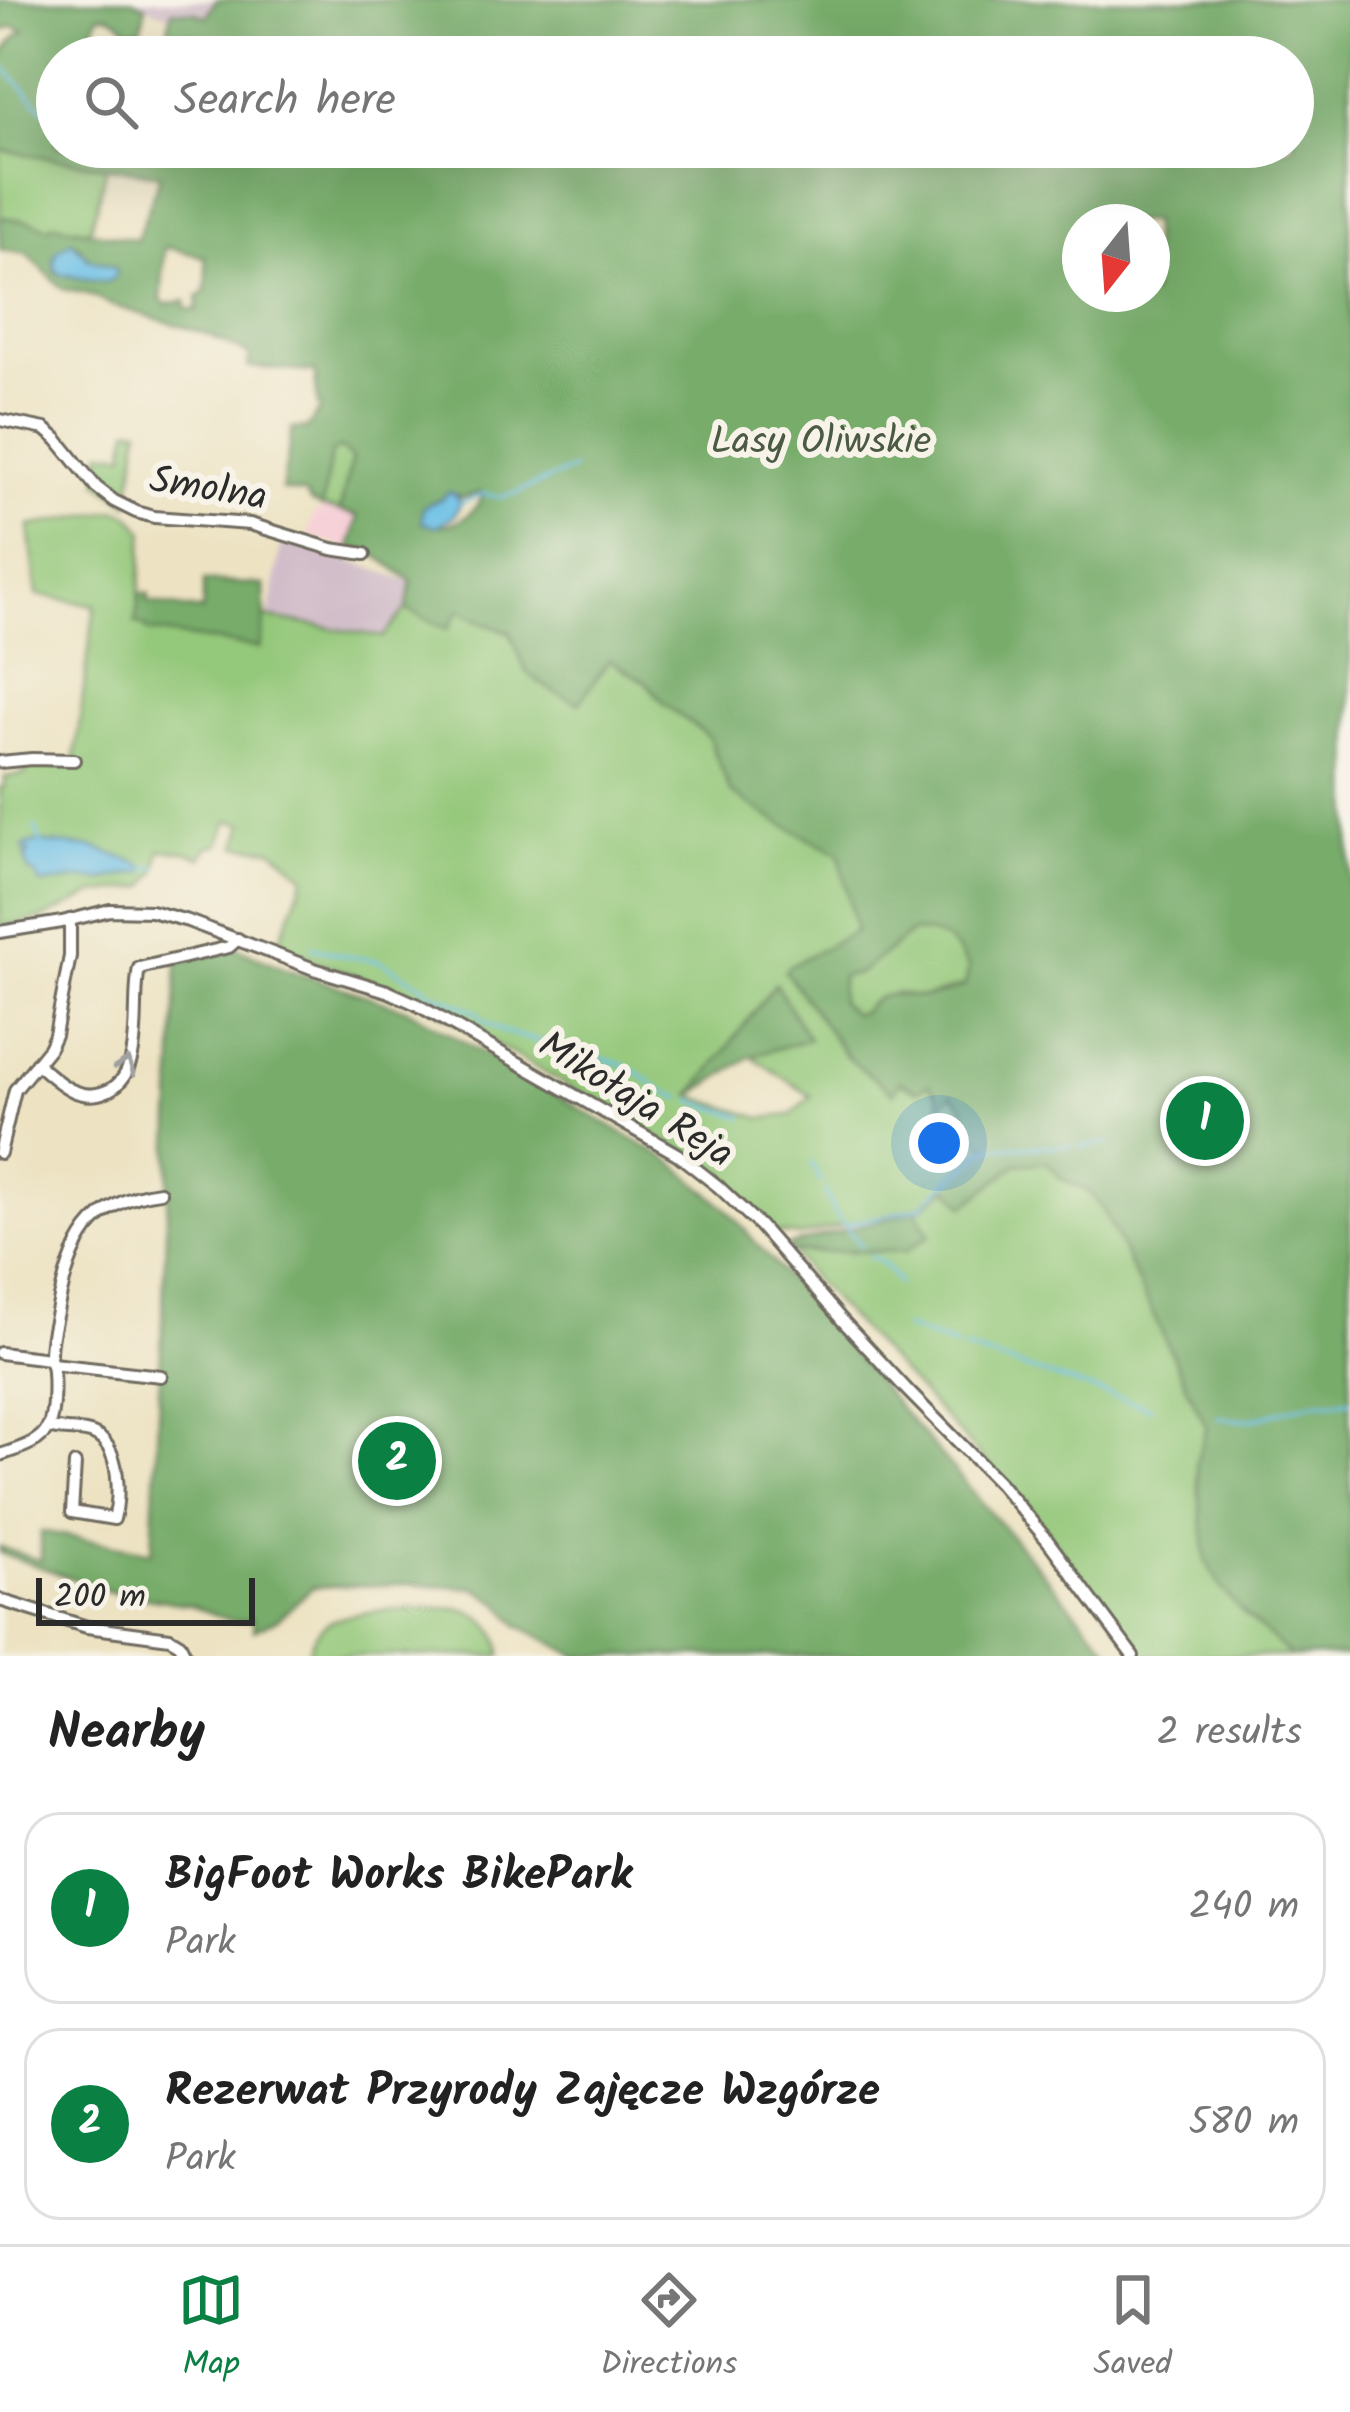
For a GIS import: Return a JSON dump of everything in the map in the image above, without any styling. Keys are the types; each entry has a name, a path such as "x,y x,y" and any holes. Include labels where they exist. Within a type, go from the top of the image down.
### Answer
{"street":[{"name":"Smolna","path":"0,420 45,429 96,487 136,512 250,524 364,554"},
{"path":"0,762 74,760"},
{"name":"Mikołaja Reja","path":"0,932 100,912 140,910 211,929 416,1004 699,1170 759,1225 841,1319 1000,1484 1048,1540 1133,1656"},
{"path":"0,1153 13,1094 56,1035 70,956 70,920"},
{"path":"210,951 211,929"},
{"path":"36,1063 61,1084 86,1095 122,1083 133,1056 139,968 229,947 238,939"},
{"path":"0,1455 30,1444 48,1427 50,1361 74,1247 111,1207 160,1192"},
{"path":"0,1353 161,1376"},
{"path":"48,1427 93,1434 102,1441 116,1469 115,1519 72,1512 75,1464"},
{"path":"0,1600 87,1627 170,1638 183,1647 186,1656"}],"shaded area":[{"path":"132,0 216,0 206,17 172,10 171,17"},
{"path":"322,507 358,515 350,548 308,536 314,512 321,512"},
{"path":"282,538 413,582 406,609 384,637 269,618"}],"green space":[{"name":"Lasy Oliwskie","path":"0,0 132,0 146,6 141,29 128,30 115,18 99,15 90,36 36,36 36,156 0,150 0,58 25,30 0,29"},
{"name":"Lasy Oliwskie","path":"216,0 1350,0 1350,1656 1291,1656 1240,1610 1206,1561 1196,1463 1207,1428 1104,1211 1091,1193 1061,1178 1047,1162 1016,1165 965,1206 948,1187 939,1194 988,1145 975,1139 960,1142 950,1129 966,1110 952,1094 940,1107 939,1096 929,1084 917,1091 900,1081 893,1093 849,1059 785,971 856,931 839,853 731,793 709,737 665,704 646,682 609,660 579,703 526,672 510,632 459,610 448,629 406,609 412,581 375,555 350,548 358,516 340,511 352,458 340,448 331,453 322,507 305,494 282,490 292,429 307,428 321,408 315,372 248,367 250,355 204,333 63,289 27,254 0,250 0,217 137,240 160,175 115,168 1314,168 1314,36 166,36 172,10 206,17","holes":["76,243 89,259 113,266 116,272 106,282 55,271 55,256","165,247 205,257 206,291 198,297 197,310 186,309 186,301 166,304 161,300","448,492 463,498 481,492 483,496 465,517 449,524 422,522 432,502","912,932 932,934 958,951 969,968 965,986 927,997 885,995 853,1014 840,1002 841,976 858,974"]},
{"path":"0,150 36,156 36,168 107,168 90,230 53,224 51,229 0,217"},
{"path":"129,428 140,428 129,504 99,482 102,451 125,454"},
{"path":"340,448 352,458 340,511 322,507 331,453"},
{"path":"118,510 131,516 144,532 135,622 260,648 265,617 383,637 406,609 448,629 459,609 510,632 527,672 578,703 609,659 646,682 665,704 709,737 715,756 809,839 840,853 856,931 786,971 848,1059 984,1090 990,1144 921,1206 800,1236 776,1233 701,1163 429,1006 277,947 305,876 273,849 237,846 244,823 228,821 220,844 208,847 202,858 160,850 157,871 145,887 94,894 44,918 0,927 0,788 5,787 5,777 25,774 25,762 74,764 95,605 37,595 29,526","holes":["776,985 809,1039 751,1056 811,1096 791,1115 761,1118 691,1096"]},
{"path":"204,581 264,585 260,648 147,631 135,623 140,593 149,594 148,602 202,611"},
{"path":"912,932 932,934 953,945 969,968 966,985 923,998 895,993 853,1014 840,1002 841,976 858,974"},
{"path":"237,948 409,1010 674,1163 725,1207 1115,1656 577,1656 518,1625 501,1604 475,1588 406,1584 313,1587 279,1618 254,1630 253,1619 232,1621 191,1605 111,1592 0,1553 0,1547 41,1561 41,1531 152,1552 178,962"},
{"path":"775,984 809,1039 751,1056 691,1096"},
{"path":"1038,1150 1062,1179 1091,1193 1104,1211 1207,1428 1196,1464 1222,1589 1291,1656 1140,1656 1027,1506 792,1252 906,1251 930,1235 916,1210 988,1153"},
{"path":"916,1210 930,1235 906,1251 792,1252 787,1246"},
{"path":"459,1608 489,1624 502,1656 307,1656 319,1631 338,1619 390,1610"}],"water":[{"path":"71,241 89,259 116,268 115,277 106,282 59,274 54,265 56,252"},
{"path":"448,492 460,504 455,515 437,526 422,523 423,507"},
{"path":"36,842 95,848 138,863 145,871 104,880 41,884 29,871 25,857 29,852 23,850"}],"waterway":[{"path":"0,63 36,102"},
{"path":"460,504 482,494 514,494 573,469"},
{"path":"35,827 41,843"},
{"path":"144,868 158,867"},
{"path":"312,947 380,961 432,993 477,1012 501,1031 625,1065 682,1098"},
{"path":"692,1101 744,1117"},
{"path":"1080,1147 1110,1143"},
{"path":"931,1197 989,1147 1071,1146"},
{"path":"811,1163 821,1182"},
{"path":"825,1191 834,1212 861,1246"},
{"path":"845,1225 921,1207 928,1200"},
{"path":"869,1257 883,1263 899,1284"},
{"path":"905,1328 957,1347"},
{"path":"964,1349 1151,1408"},
{"path":"1218,1417 1255,1418 1312,1403 1350,1400"}],"place":[{"name":"BigFoot Works BikePark","path":"1205,1121"},
{"name":"Rezerwat Przyrody Zajęcze Wzgórze","path":"397,1461"}]}
